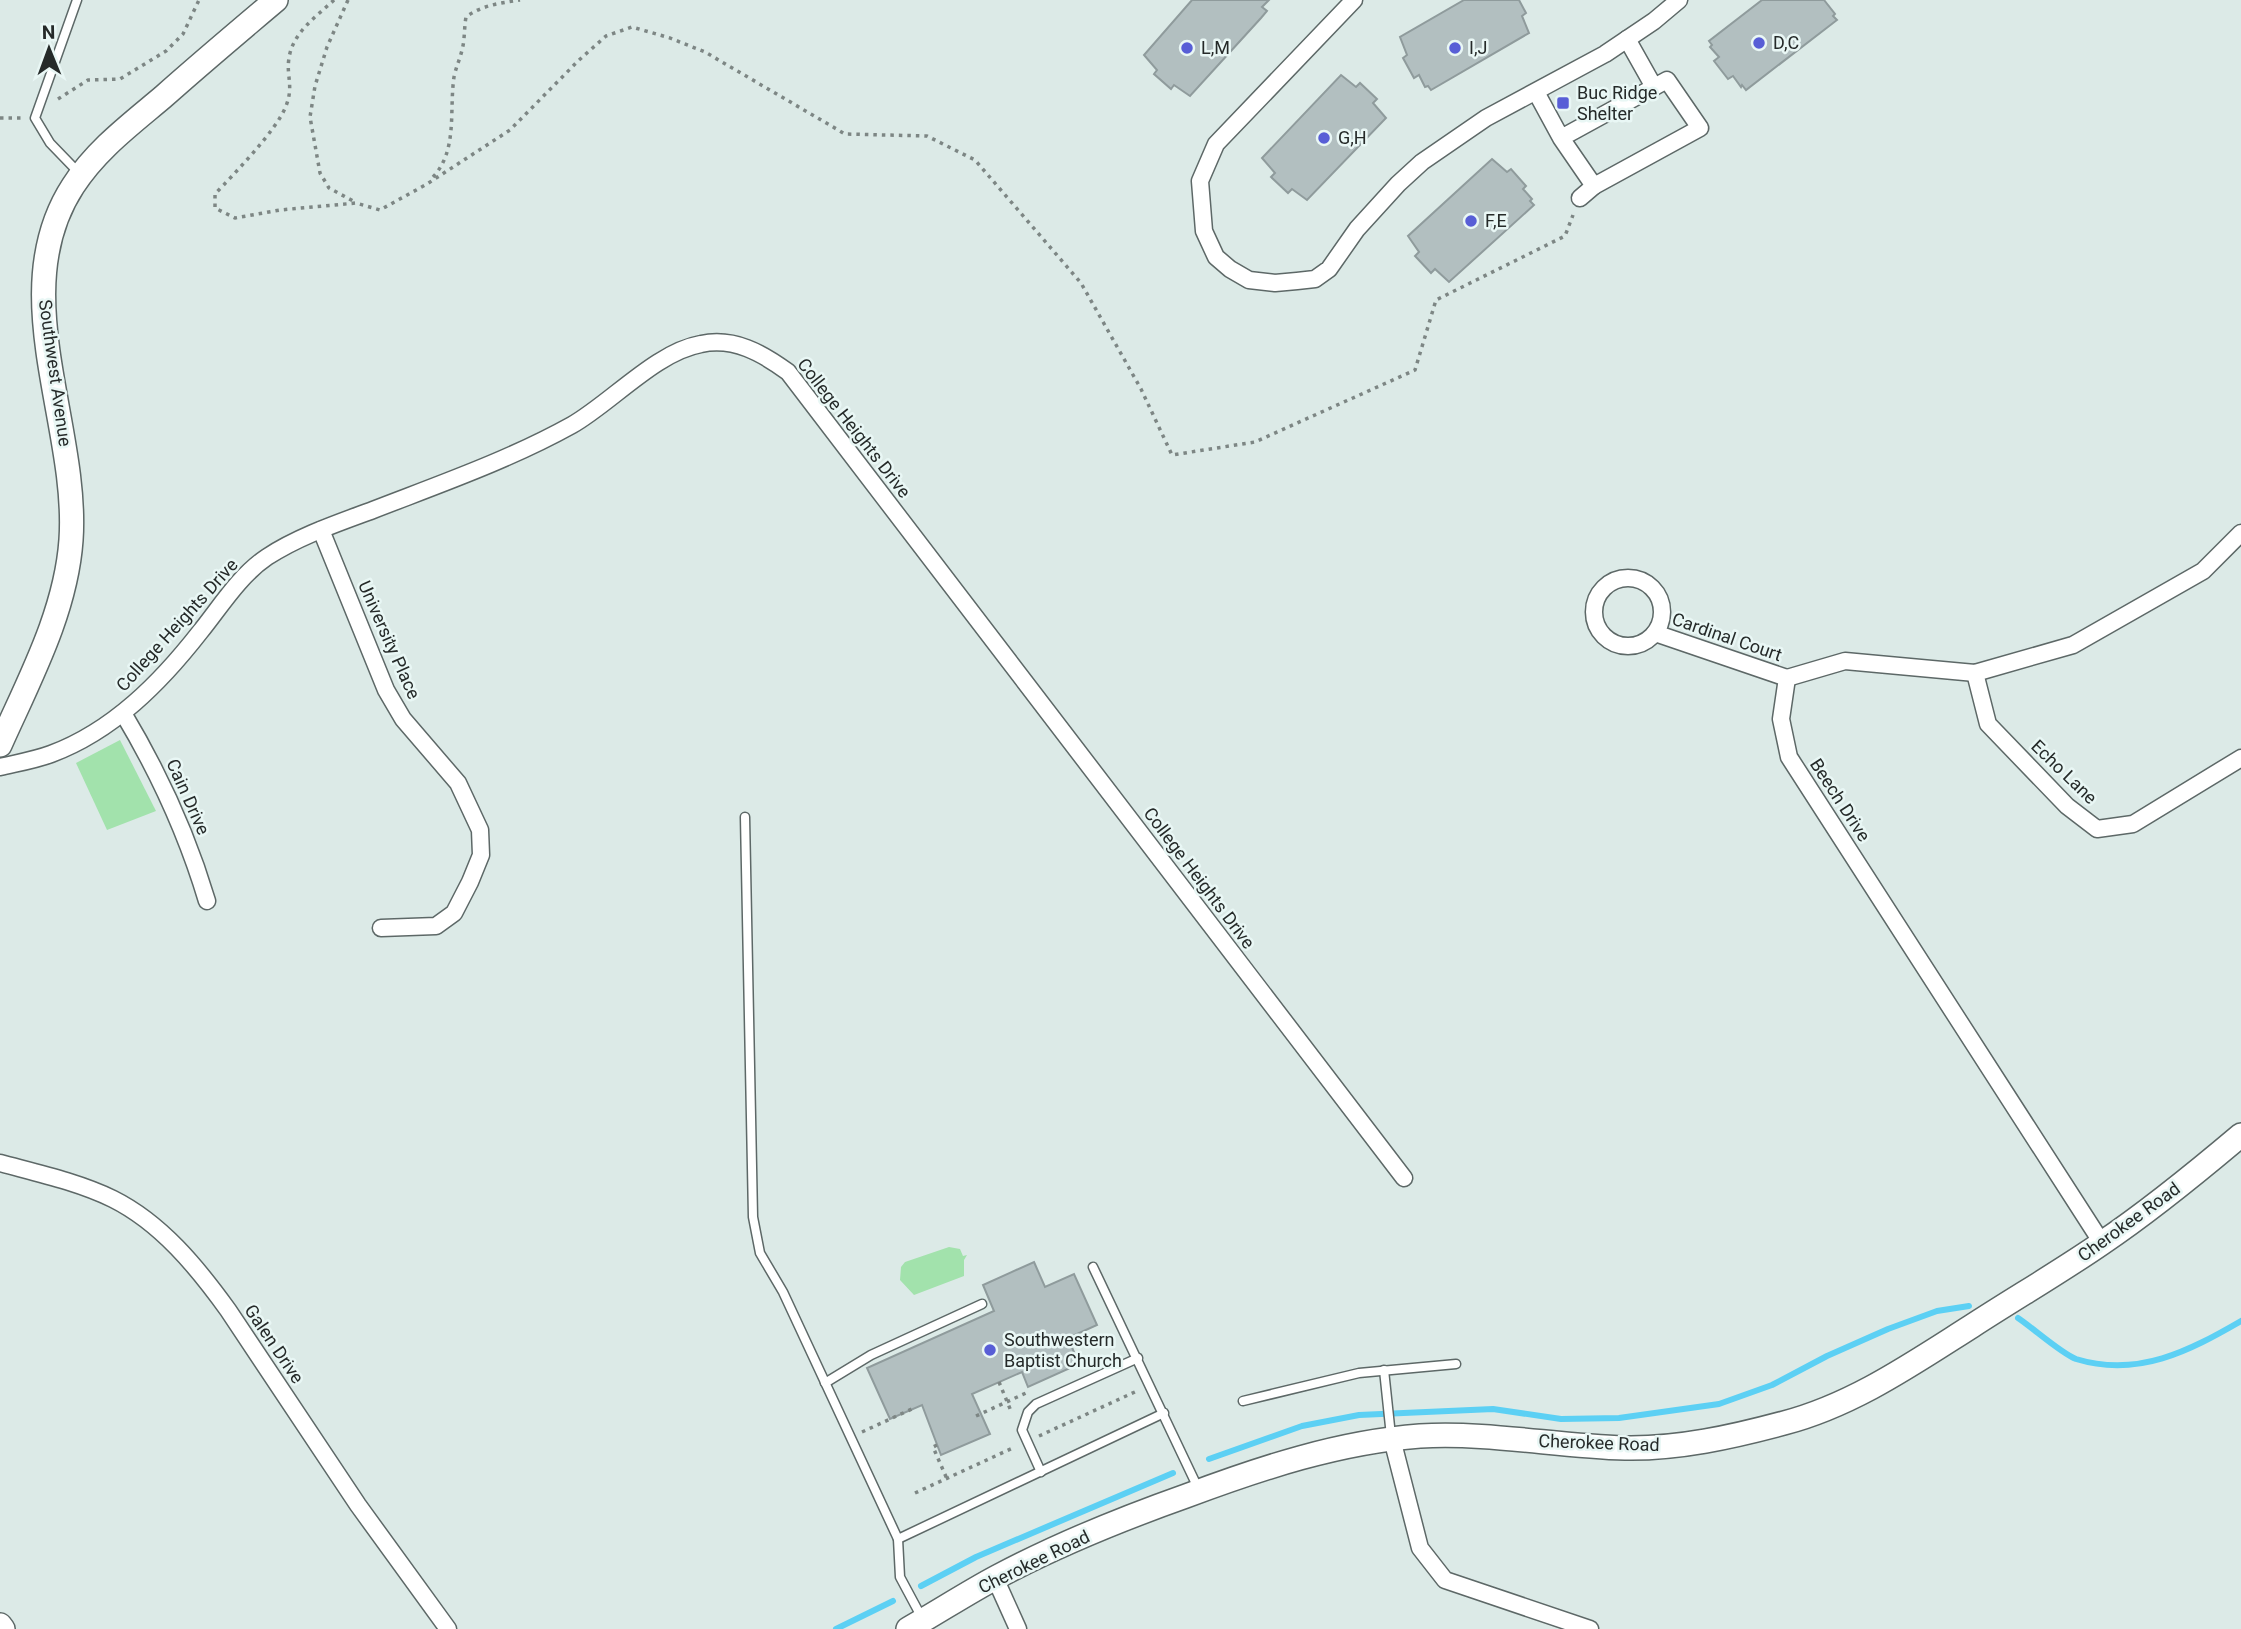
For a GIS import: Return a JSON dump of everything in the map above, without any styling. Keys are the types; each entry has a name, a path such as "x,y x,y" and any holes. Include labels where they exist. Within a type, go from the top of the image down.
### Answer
{"main road":[{"name":"Southwest Avenue","path":"0,745 38,659 61,598 69,561 72,516 68,468 46,330 44,290 45,261 53,229 64,202 100,152 276,0"},
{"name":"Cherokee Road","path":"916,1625 995,1578 1071,1542 1199,1490 1290,1460 1357,1444 1392,1439 1461,1437 1630,1448 1717,1439 1789,1422 1833,1406 1899,1373 2102,1243 2190,1178 2241,1135"}],"street":[{"path":"1354,0 1216,144 1200,181 1204,231 1216,257 1230,270 1249,280 1275,283 1315,279 1329,270 1357,229 1422,162 1486,118 1605,54 1679,0"},
{"path":"1628,39 1654,87"},
{"path":"1561,138 1667,80 1700,128 1594,186 1580,198"},
{"path":"1536,92 1561,138 1594,186"},
{"name":"College Heights Drive","path":"0,767 52,754 93,733 123,713 153,687 245,576 267,558 321,530 498,461 573,424 673,353 697,344 714,342 740,345 765,354 788,372 1404,1178"},
{"name":"University Place","path":"321,530 386,690 403,719 457,783 480,830 481,855 454,913 436,926 381,928"},
{"path":"1787,678 1845,661 1975,673 2073,645 2203,571 2241,533"},
{"name":"Cardinal Court","path":"1624,577 1638,578 1650,584 1659,595 1663,608 1662,621 1655,633 1645,642 1632,646 1618,645 1607,639 1598,628 1593,615 1601,590 1611,581 1624,577"},
{"name":"Cardinal Court","path":"1655,633 1787,678"},
{"name":"Echo Lane","path":"1975,673 1988,724 2067,806 2097,829 2133,824 2241,758"},
{"name":"Beech Drive","path":"1787,678 1782,719 1789,757 2102,1243"},
{"name":"Cain Drive","path":"123,713 152,762 167,795 194,858 206,901"},
{"name":"Galen Drive","path":"0,1163 113,1199 146,1220 176,1246 206,1279 358,1505 448,1629"},
{"path":"1392,1439 1420,1548 1445,1580 1590,1629"},
{"path":"995,1578 1018,1629"}],"lane":[{"path":"77,0 35,118 50,143 81,176"},
{"path":"745,817 753,1217 760,1253 783,1292 898,1539 900,1577 916,1625"},
{"path":"1093,1267 1199,1490"},
{"path":"825,1383 871,1355 982,1304"},
{"path":"1041,1472 1022,1430 1028,1412 1036,1404 1138,1358"},
{"path":"1243,1401 1384,1370 1456,1364"},
{"path":"1384,1370 1392,1439"},
{"path":"898,1539 1164,1413"}],"path":[{"path":"0,118 35,118 50,104 88,80 120,79 166,51 183,34 199,0"},
{"path":"334,0 299,32 289,59 292,88 285,109 252,153 215,194 215,208 234,218 356,203"},
{"path":"348,0 319,73 310,117 320,173 329,188 356,203 380,210 427,184 510,130 578,61 607,36 632,27 670,38 705,52 845,134 928,136 975,160 1082,284 1141,389 1172,455 1255,442 1415,370 1436,300 1565,236 1580,198"},
{"path":"427,184 442,168 450,147 455,73 462,50 466,17 489,6 520,0"},
{"path":"999,1382 1012,1410 1009,1419"},
{"path":"1027,1442 1151,1385"},
{"path":"976,1416 1031,1391"},
{"path":"851,1437 914,1408"},
{"path":"915,1493 1015,1447 1010,1437"},
{"path":"937,1445 933,1447 947,1479"}],"green space":[{"path":"120,740 156,811 107,830 76,763"},
{"path":"949,1247 960,1249 963,1256 967,1255 964,1260 964,1276 914,1295 900,1280 901,1267 905,1262"}],"building":[{"name":"L,M","path":"1192,0 1269,0 1262,7 1267,11 1190,96 1174,85 1171,89 1154,74 1157,70 1144,55"},
{"name":"I,J","path":"1464,0 1519,0 1526,13 1522,16 1529,33 1431,90 1428,86 1425,87 1419,75 1414,78 1403,58 1407,55 1400,37"},
{"name":"D,C","path":"1762,0 1824,0 1837,20 1746,90 1733,76 1728,79 1714,61 1719,57 1710,47 1712,45 1709,41"},
{"name":"G,H","path":"1341,75 1356,87 1360,83 1377,99 1373,103 1386,118 1307,200 1292,189 1288,193 1271,177 1275,173 1262,158"},
{"name":"F,E","path":"1492,159 1507,172 1511,169 1526,186 1523,189 1534,205 1449,282 1435,269 1431,273 1415,256 1419,252 1408,236"},
{"name":"Southwestern Baptist Church","path":"1034,1262 1045,1287 1074,1274 1097,1325 1068,1338 1079,1364 1028,1387 1022,1372 972,1394 990,1434 941,1455 922,1405 890,1419 867,1368 994,1311 983,1285"}],"waterway":[{"path":"1209,1459 1302,1426 1359,1415 1493,1409 1561,1419 1619,1418 1719,1404 1772,1385 1827,1356 1888,1329 1937,1311 1969,1306"},
{"path":"2018,1318 2076,1359 2121,1365 2142,1363 2182,1351 2241,1321"},
{"path":"921,1586 976,1557 1173,1473"},
{"path":"836,1629 893,1601"}],"place":[{"name":"D,C","path":"1759,43"},
{"name":"L,M","path":"1187,48"},
{"name":"I,J","path":"1455,48"},
{"name":"Buc Ridge Shelter","path":"1563,103"},
{"name":"G,H","path":"1324,138"},
{"name":"F,E","path":"1471,221"},
{"name":"Southwestern Baptist Church","path":"990,1350"}]}
